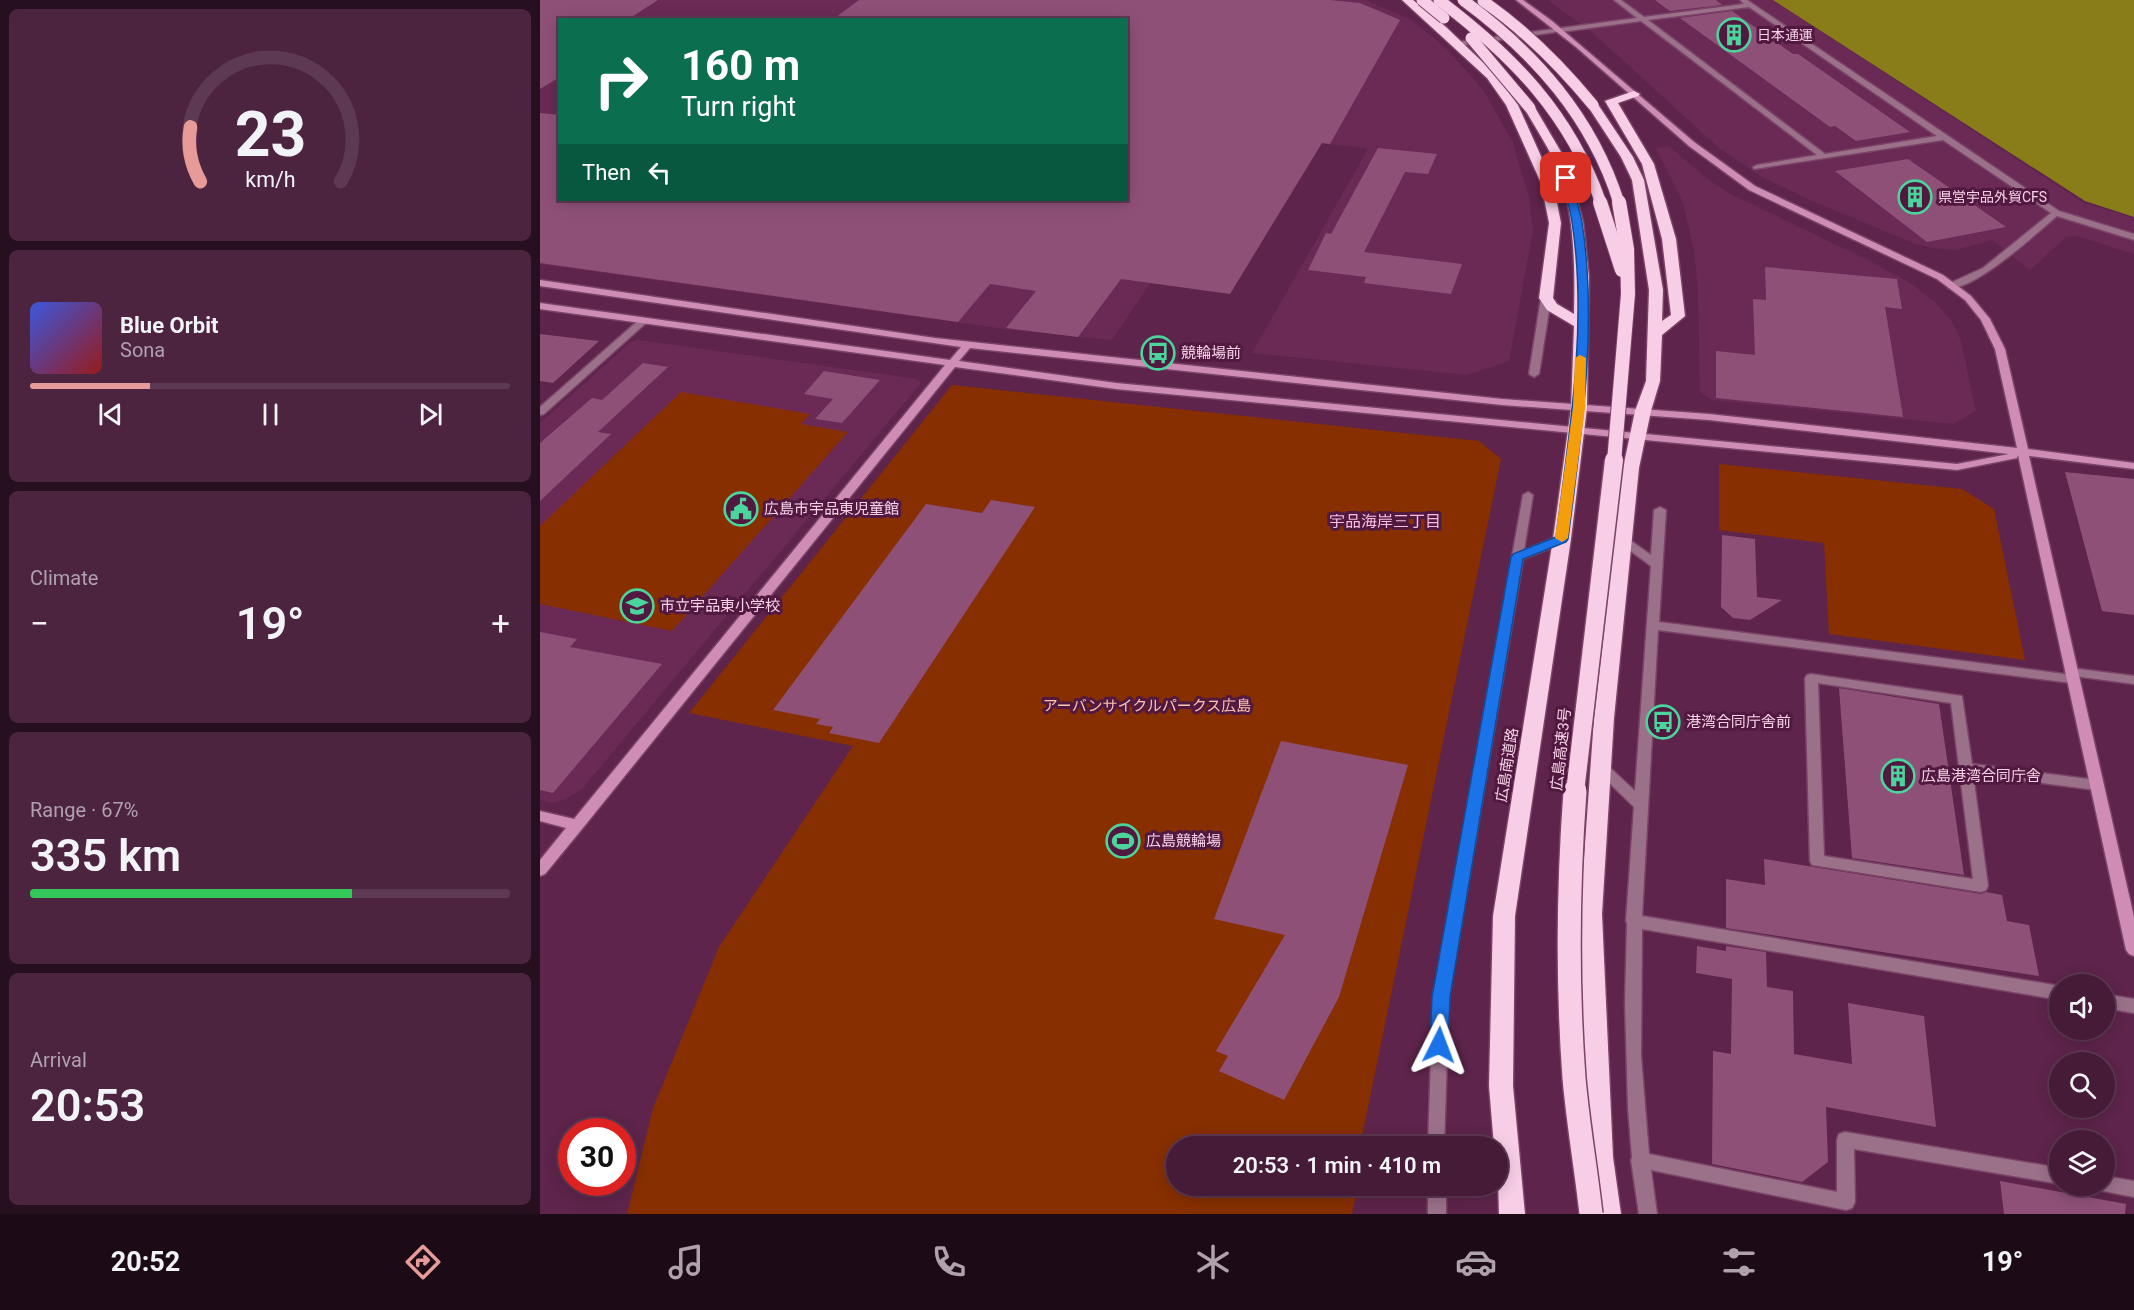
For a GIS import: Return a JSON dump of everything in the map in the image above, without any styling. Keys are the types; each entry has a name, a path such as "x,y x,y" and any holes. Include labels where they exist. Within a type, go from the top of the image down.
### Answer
{"highway":[{"path":"1407,0 1491,76 1512,105 1547,183 1555,223 1546,298 1552,307 1581,324"},
{"name":"広島南道路","path":"1422,0 1477,43 1530,108 1561,162 1577,222 1582,277 1579,408 1562,539 1504,916 1501,1086 1512,1214"},
{"path":"1439,0 1508,57 1537,88 1564,125 1586,164 1628,289"},
{"name":"広島高速3号","path":"1463,0 1493,23 1574,106 1608,167 1620,202 1628,241 1628,289 1613,479 1576,778 1568,913 1573,1058 1591,1214"},
{"path":"1482,0 1524,32 1563,67 1593,105 1627,157 1638,180 1656,290 1653,381 1643,411 1631,468 1623,541 1600,767 1591,914 1600,1157 1608,1214"},
{"path":"1634,94 1611,101 1648,164 1669,238 1678,316 1655,333"}],"street":[{"path":"1519,0 1561,30 1696,149 1752,189 1940,276 1968,298 1985,319 2000,349 2134,950"},
{"path":"1617,0 1823,156"},
{"path":"1458,44 1642,19 1746,2 2056,213 2134,237"},
{"path":"1757,167 1945,137"},
{"path":"1951,286 1986,270 2056,213"},
{"path":"540,283 728,310 807,324 968,344 1277,379 1579,408 1643,411 1951,443 2023,454 2134,466"},
{"path":"1534,374 1546,298"},
{"path":"540,306 1116,386 1404,412 1575,432 1639,435 1957,467 2023,454"},
{"path":"540,412 643,321"},
{"path":"540,870 968,344"},
{"path":"1436,1136 1441,997 1528,495"},
{"path":"1648,1214 1639,1160 1632,1066 1633,921 1660,510"},
{"path":"1517,557 1562,539"},
{"path":"1623,541 1656,564"},
{"path":"1653,625 2072,675 2134,680"},
{"path":"1811,678 1957,699 1966,768 1981,886 1817,861 1811,678"},
{"path":"1600,767 1641,805"},
{"path":"1966,768 2096,784"},
{"path":"540,816 577,825"},
{"path":"1633,921 2049,991"},
{"path":"2115,1003 2134,1006"},
{"path":"1639,1160 1846,1202 1845,1140 2049,1174"},
{"path":"2115,1186 2134,1189"},
{"path":"1437,1196 1437,1214"}],"shaded area":[{"path":"540,0 1365,0 1412,20 1447,49 1484,91 1513,143 1529,198 1533,231 1509,361 1467,375 1252,353 1368,149 1249,137 1112,340 1012,330 540,264"},
{"path":"1548,0 1773,0 2084,203 2134,218 2134,254 2077,236 2066,237 2030,270 1992,240 1956,250 1932,248 1916,244 1807,199 1762,177 1719,148 1593,33"},
{"path":"1773,0 2134,0 2134,217 2085,201"},
{"path":"1669,146 1710,181 1731,194 1868,260 1912,284 1937,304 1953,323 1961,341 1976,411 1953,424 1712,400 1700,392 1698,290 1694,250 1683,203 1656,148"},
{"name":"市立宇品東小学校","path":"638,340 918,379 921,383 582,789 564,800 552,803 540,800 540,423 631,342"}],"green space":[{"name":"アーバンサイクルパークス広島","path":"952,385 1479,441 1501,459 1362,1136 1166,1136 1166,1196 1356,1196 1352,1214 627,1214 631,1196 636,1196 636,1177 653,1108 719,947 853,746 689,713"},
{"path":"681,392 810,414 801,424 848,432 672,631 540,604 540,526"},
{"path":"1719,464 1962,489 1994,509 2025,660 1829,634 1824,543 1719,530"}],"building":[{"path":"540,0 658,0 630,18 558,18 558,78 540,89"},
{"path":"859,0 1330,0 1360,3 1400,20 1330,144 1322,143 1230,294 1121,279 1078,337 1006,328 1036,291 990,284 958,322 540,263 540,113 558,115 558,201 1128,201 1128,18 835,18"},
{"path":"1655,0 1716,0 1722,5 1670,11"},
{"path":"1732,11 1910,132 1856,141 1835,126 1830,127 1680,18"},
{"path":"1378,148 1437,154 1428,174 1405,172 1364,252 1462,264 1451,294 1364,283 1366,277 1308,270 1326,233 1331,234"},
{"name":"県営宇品外貿CFS","path":"1908,159 2006,227 1927,242 1835,171"},
{"path":"1765,267 1897,279 1902,309 1885,307 1903,417 1716,398 1716,351 1755,355 1753,299 1766,300"},
{"path":"540,334 599,341 553,383 540,381"},
{"path":"643,363 668,367 598,432 611,434 540,501 540,443 592,398 602,400"},
{"path":"824,371 880,380 842,423 815,419 833,399 804,394"},
{"path":"2065,472 2134,479 2134,615 2102,611"},
{"path":"991,500 1035,507 879,743 829,733 833,727 816,724 820,719 773,710 926,504 982,513"},
{"path":"1722,535 1755,539 1757,597 1782,600 1750,620 1733,618 1721,607"},
{"path":"540,632 577,639 570,647 662,664 553,793 540,790"},
{"name":"広島港湾合同庁舎","path":"1839,688 1939,704 1964,875 1852,858"},
{"path":"1281,741 1408,765 1339,997 1284,1100 1219,1071 1228,1056 1216,1051 1285,935 1214,919"},
{"path":"1764,859 1981,894 1986,892 2002,895 2007,921 2029,925 2039,976 1726,928 1726,879 1765,885"},
{"path":"1697,946 1726,951 1726,946 1766,952 1767,987 1793,991 1794,1054 1852,1064 1848,1003 1924,1016 1936,1127 1826,1107 1828,1162 1802,1182 1712,1164 1713,1051 1731,1054 1732,979 1696,973"},
{"path":"2000,1181 2049,1190 2049,1196 2082,1196 2126,1204 2125,1214 2004,1214"}],"slow traffic":[{"path":"1562,538 1579,408 1580,358"}],"place":[{"name":"日本通運","path":"1734,35"},
{"name":"県営宇品外貿CFS","path":"1915,197"},
{"name":"競輪場前","path":"1158,353"},
{"name":"広島市宇品東児童館","path":"741,509"},
{"name":"市立宇品東小学校","path":"637,606"},
{"name":"港湾合同庁舎前","path":"1663,722"},
{"name":"広島港湾合同庁舎","path":"1898,776"},
{"name":"広島競輪場","path":"1123,841"}],"district":[{"name":"宇品海岸三丁目","path":"1385,521"}],"route":[{"path":"1439,1045 1441,997 1517,557 1562,539 1579,408 1582,277 1577,222 1566,178"}]}
